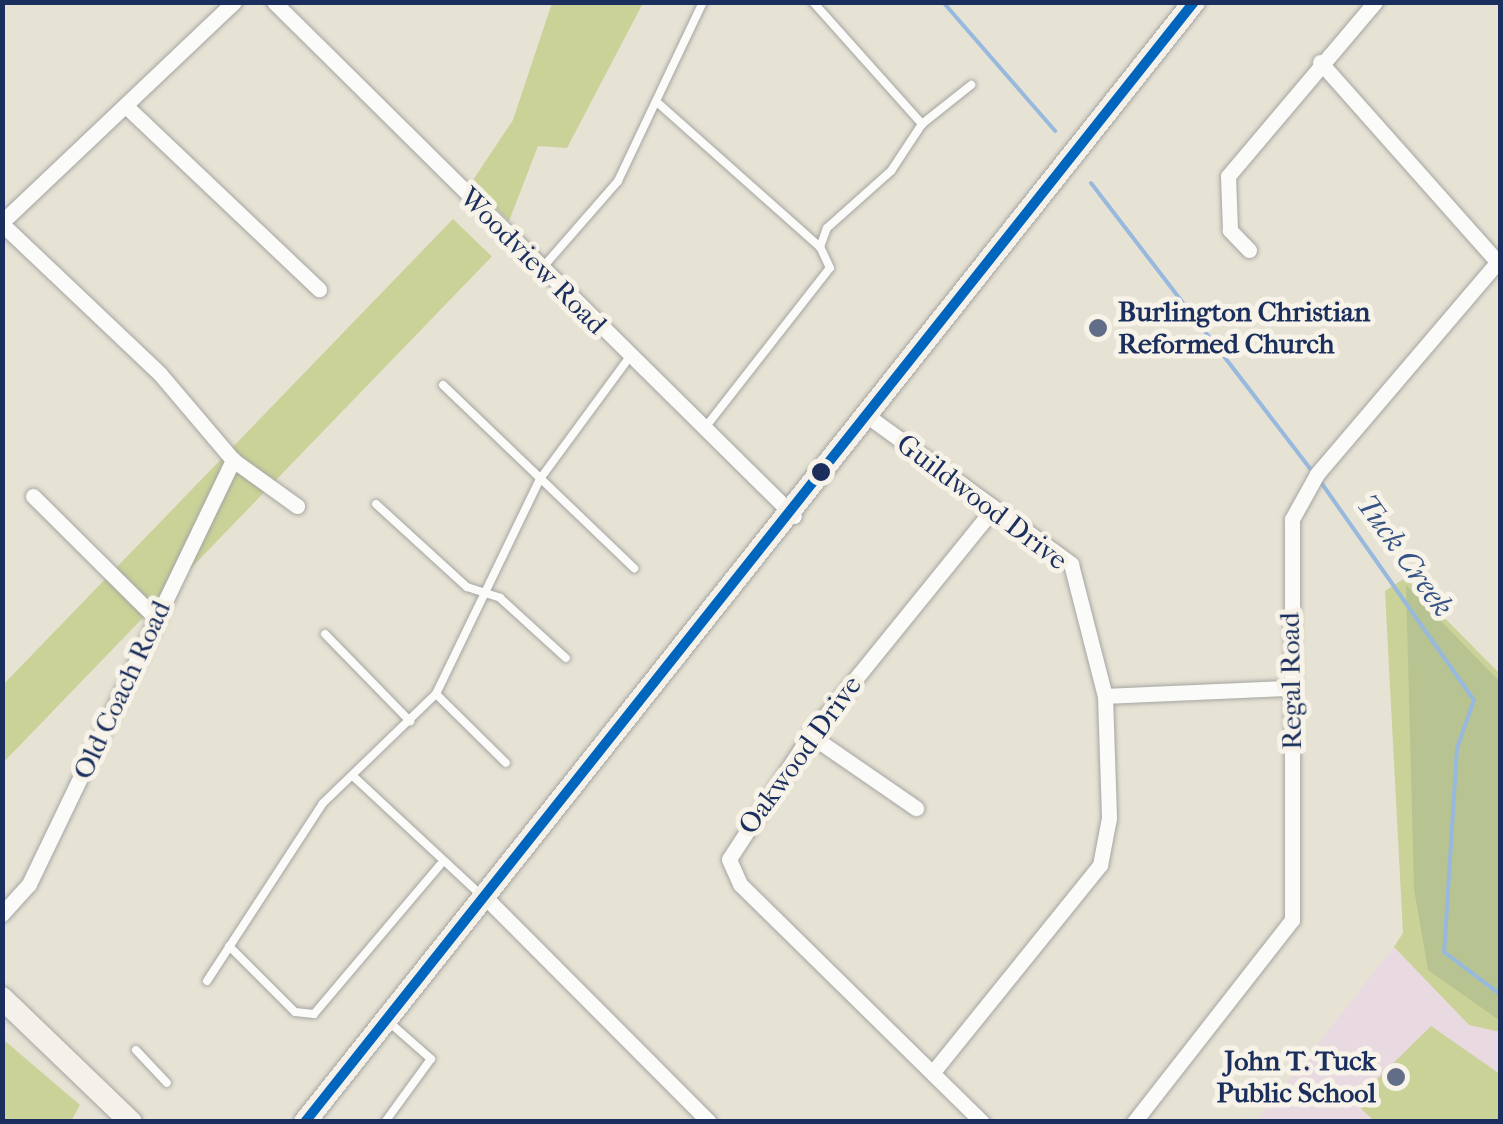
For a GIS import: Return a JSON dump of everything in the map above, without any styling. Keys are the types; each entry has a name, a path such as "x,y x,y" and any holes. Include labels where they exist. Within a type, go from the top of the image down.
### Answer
{"main road":[{"path":"305,1122 794,516 1194,2"},
{"path":"2,998 131,1122"}],"street":[{"path":"234,2 130,109 2,223 160,374 233,460 297,506"},
{"name":"Woodview Road","path":"274,2 543,267 629,358 794,516"},
{"path":"1249,250 1230,230 1228,176 1320,62 1375,2"},
{"path":"1320,62 1499,262"},
{"path":"130,109 319,290"},
{"name":"Regal Road","path":"1134,1122 1292,920 1289,550 1312,482 1499,262"},
{"name":"Guildwood Drive","path":"870,417 1070,564 1105,696 1109,818 1100,865 933,1072"},
{"name":"Old Coach Road","path":"2,914 29,884 154,616 233,460"},
{"path":"33,496 154,616"},
{"name":"Oakwood Drive","path":"982,1122 740,884 729,859 810,735 993,508"},
{"path":"1105,696 1290,688"},
{"path":"810,735 916,808"},
{"path":"485,897 709,1122"}],"lane":[{"path":"543,267 618,181 659,104 703,2"},
{"path":"812,2 922,124"},
{"path":"820,247 922,124 971,85"},
{"path":"659,104 820,247 830,268 704,429"},
{"path":"207,981 289,848 436,694 540,479 629,358"},
{"path":"442,385 634,568"},
{"path":"376,504 484,595 500,598 566,658"},
{"path":"325,634 410,721"},
{"path":"436,694 506,763"},
{"path":"354,777 440,865 485,897"},
{"path":"229,946 295,1012 314,1014 440,865"},
{"path":"384,1122 432,1058 386,1019"},
{"path":"136,1050 166,1083"}],"shaded area":[{"name":"John T. Tuck Public School","path":"1394,947 1469,1025 1500,1032 1500,1121 1256,1122"}],"green space":[{"path":"552,3 643,3 567,148 538,146 509,221 471,183 513,120"},
{"path":"453,219 492,257 2,764 2,686"},
{"path":"1405,578 1500,674 1500,1032 1469,1025 1394,947 1403,933 1385,591"},
{"path":"1406,585 1500,682 1499,1020 1428,970 1414,889"},
{"path":"1431,1026 1500,1074 1500,1121 1374,1121 1354,1102"},
{"path":"5,1041 80,1105 71,1121 3,1121"}],"waterway":[{"name":"Tuck Creek","path":"943,2 1055,131"},
{"name":"Tuck Creek","path":"1091,183 1311,470"},
{"name":"Tuck Creek","path":"1320,481 1474,700 1457,748 1444,952 1500,994"}],"transit line":[{"path":"305,1122 1194,2"}],"place":[{"name":"Burlington Christian Reformed Church","path":"1098,328"},
{"name":"John T. Tuck Public School","path":"1396,1077"}]}
